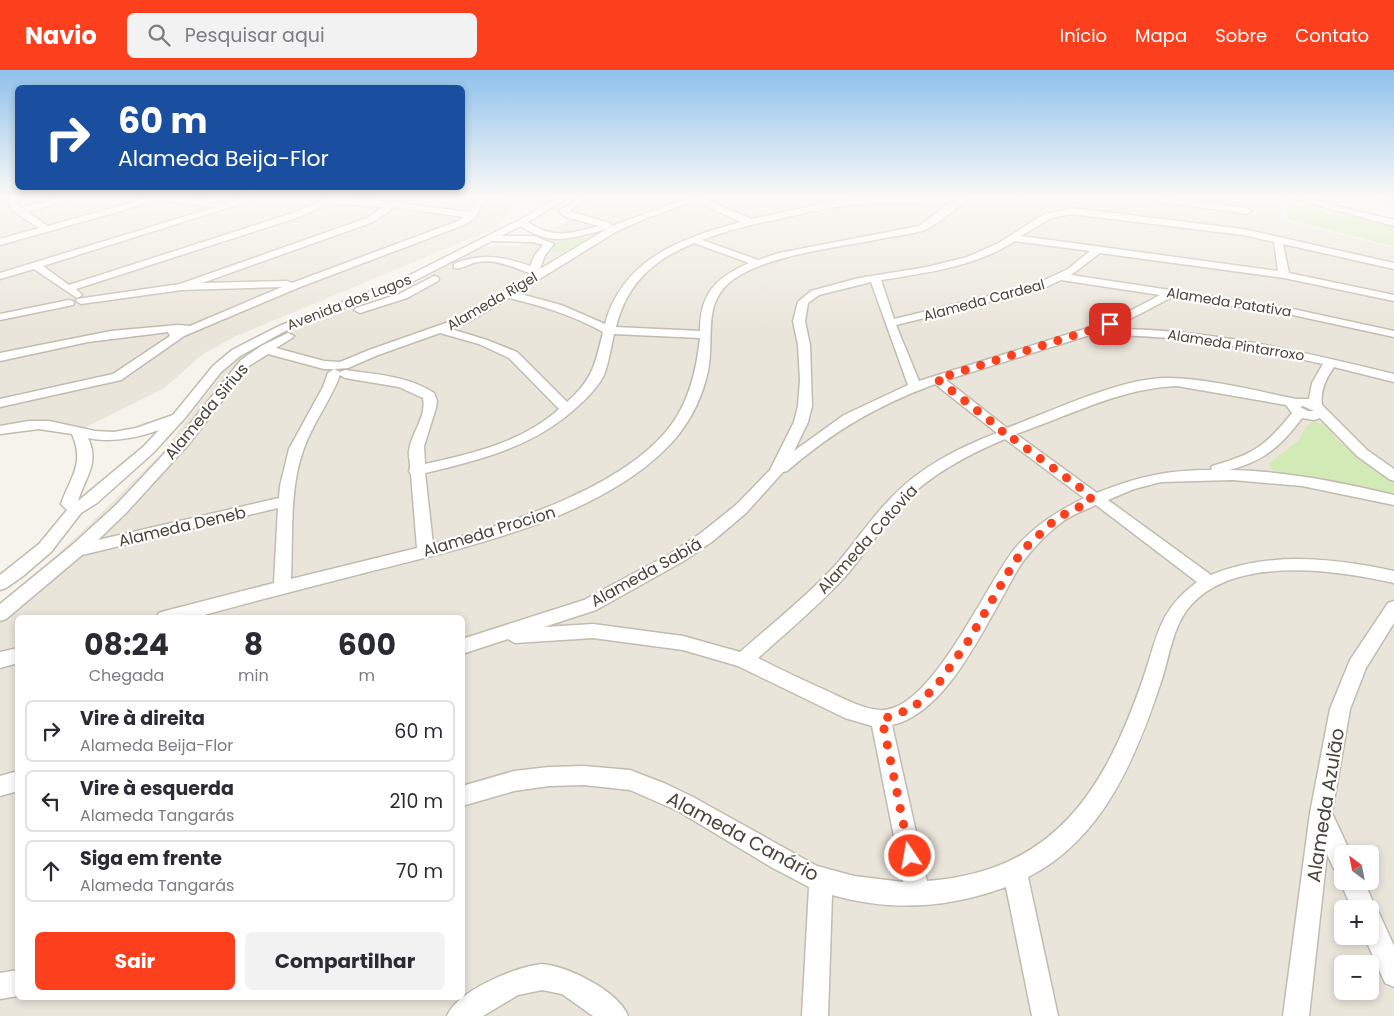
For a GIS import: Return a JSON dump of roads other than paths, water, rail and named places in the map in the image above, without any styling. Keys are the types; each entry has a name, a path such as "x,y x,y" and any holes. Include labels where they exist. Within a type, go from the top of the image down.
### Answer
{"street":[{"path":"0,276 110,242"},
{"path":"0,317 52,306 223,242"},
{"path":"182,288 309,242"},
{"path":"0,403 110,380 122,375 178,332 296,284 410,242"},
{"name":"Avenida dos Lagos","path":"0,584 45,548 76,509 92,499 136,462 180,415 217,369 236,352 283,328 404,282 484,242"},
{"path":"535,242 545,248 570,255"},
{"path":"547,269 535,269 545,248 554,242"},
{"name":"Alameda Rigel","path":"547,269 591,242"},
{"path":"416,471 476,457 507,446 531,435 567,410 582,396 596,377 613,313 622,294 639,273 664,255 690,242"},
{"path":"700,242 758,263"},
{"name":"Alameda Procion","path":"177,615 516,526 565,507 618,479 647,458 680,424 692,404 698,388 706,335 705,315 710,299 716,289 731,277 758,263 793,253 849,242"},
{"name":"Alameda Sabiá","path":"465,646 495,638 590,605 641,578 707,537 741,509 776,472 801,422 805,406 806,380 804,345 799,322 804,302 816,293 825,289 974,257 1006,242"},
{"path":"1042,242 1284,275 1394,298"},
{"path":"1278,242 1284,275"},
{"path":"1288,242 1394,266"},
{"name":"Alameda Cardeal","path":"890,323 1038,287 1062,277 1082,264 1098,250"},
{"name":"Alameda Sirius","path":"0,614 77,550 121,509 183,442 245,363 265,349 314,325 403,296 469,260 487,257 535,269"},
{"path":"35,265 75,297 96,298 237,284 296,284"},
{"name":"Alameda Rigel","path":"282,588 287,486 296,449 342,372 365,356 441,330 482,310 507,294 535,269"},
{"name":"Alameda Patativa","path":"1062,277 1288,310 1394,334"},
{"path":"875,279 915,387"},
{"path":"776,472 825,433 860,411 937,379 1121,320 1151,306 1170,293"},
{"path":"507,294 558,307 590,320 608,330 706,335"},
{"path":"590,320 603,318 613,313"},
{"name":"Alameda Pintarroxo","path":"1121,320 1128,326 1141,332"},
{"path":"0,357 76,341 159,330 178,332"},
{"path":"441,330 483,342 513,354 567,410"},
{"name":"Alameda Pintarroxo","path":"1086,332 1141,332 1235,343 1290,352 1394,378"},
{"path":"265,349 342,372 407,386 423,391 429,396 431,408 418,440 416,471 426,551"},
{"path":"1331,362 1320,382 1314,399 1319,410 1362,453 1394,476"},
{"path":"937,379 1209,582"},
{"name":"Alameda Cotovia","path":"743,660 814,598 850,560 884,515 916,482 962,452 1118,391 1152,383 1200,385 1297,407 1313,416 1319,410"},
{"path":"555,397 582,396"},
{"path":"495,638 593,631 683,643 743,660 852,712 882,719 899,714 919,703 938,684 969,640 1023,550 1057,518 1134,483 1190,475 1253,459 1276,443 1297,407"},
{"path":"0,430 39,424 61,425 78,431 105,436 128,434 153,428 180,415"},
{"path":"801,422 825,433"},
{"path":"76,509 69,504 82,475 86,455 85,444 78,431"},
{"path":"1253,459 1272,476"},
{"path":"1190,475 1272,476 1315,482 1394,500"},
{"name":"Alameda Deneb","path":"77,550 287,501"},
{"name":"Alameda Canário","path":"465,795 486,787 518,780 578,774 626,779 657,789 765,851 821,879 862,889 918,895 958,890 1015,872 1055,850 1074,831 1100,798 1140,716 1173,617 1187,598 1209,582 1231,574 1290,565 1364,570 1394,577"},
{"path":"590,605 593,631"},
{"name":"Alameda Azulão","path":"1296,1016 1321,813 1340,709 1357,664 1394,608"},
{"path":"0,660 15,656"},
{"path":"882,719 918,895"},
{"path":"0,786 15,782"},
{"path":"1321,813 1335,845"},
{"path":"1015,872 1045,1016"},
{"path":"815,1016 821,879"},
{"path":"1379,942 1394,974"},
{"path":"460,1016 506,986 526,978 547,976 570,984 615,1016"},
{"path":"0,986 15,984"}]}
